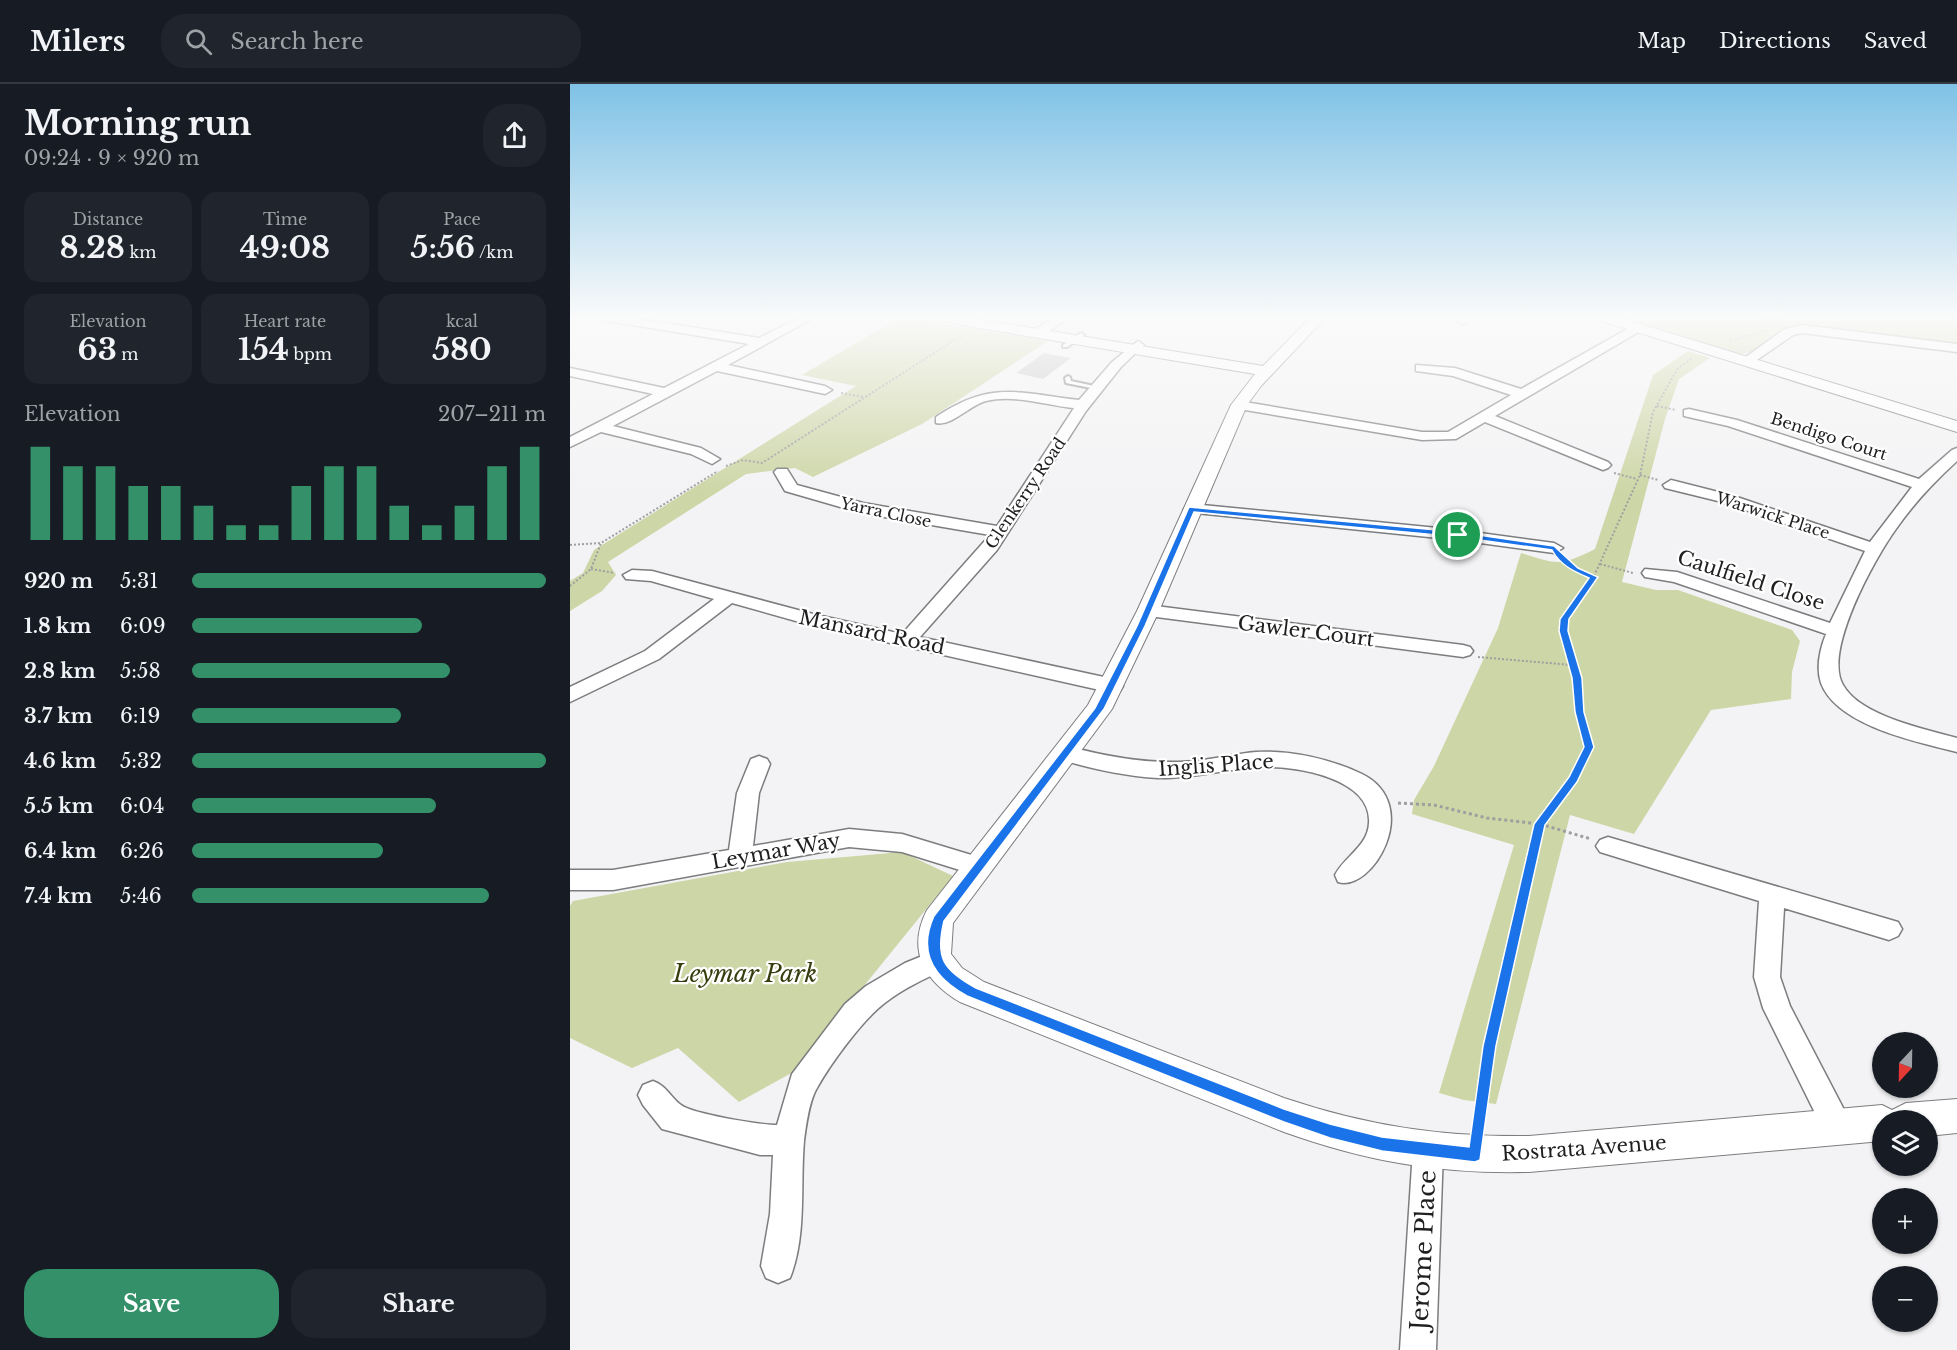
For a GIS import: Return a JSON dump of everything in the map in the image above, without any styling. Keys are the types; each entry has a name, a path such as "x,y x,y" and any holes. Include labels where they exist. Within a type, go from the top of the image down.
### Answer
{"street":[{"path":"584,375 664,392"},
{"path":"570,443 697,375"},
{"path":"756,375 825,390"},
{"name":"Glenkerry Road","path":"908,639 969,572 1001,532 1083,405 1106,375"},
{"path":"778,1266 786,1214 789,1140 802,1084 855,1013 876,994 914,971 937,962 932,944 938,919 1067,754 1113,686 1239,405 1263,375"},
{"path":"1466,375 1524,394"},
{"path":"1239,405 1422,436 1451,436 1556,375"},
{"path":"1791,375 1957,427"},
{"path":"941,420 969,401 1000,393 1083,405"},
{"name":"Bendigo Court","path":"1689,413 1732,423 1922,485"},
{"path":"1483,416 1603,465"},
{"path":"598,427 696,451 712,459"},
{"path":"1957,453 1922,485 1874,549 1836,631 1827,662 1827,674 1832,687 1842,698 1875,718 1957,745"},
{"name":"Yarra Close","path":"782,472 791,488 861,508 1001,532"},
{"name":"Warwick Place","path":"1671,485 1721,497 1874,549"},
{"path":"1192,509 1430,531 1554,548"},
{"name":"Caulfield Close","path":"1651,573 1677,577 1836,631"},
{"name":"Mansard Road","path":"632,575 652,576 810,619 1113,686"},
{"path":"570,695 652,655 727,598"},
{"name":"Gawler Court","path":"1148,611 1463,651"},
{"name":"Inglis Place","path":"1067,754 1090,761 1148,770 1189,770 1258,760 1288,760 1350,777 1362,783 1378,805"},
{"path":"740,857 748,793 759,764"},
{"path":"1347,875 1377,841 1381,822 1378,805"},
{"name":"Leymar Way","path":"570,880 613,880 849,838 902,843 979,867"},
{"path":"1608,846 1889,928"},
{"path":"1772,894 1767,977 1778,1008 1838,1127"},
{"name":"Rostrata Avenue","path":"937,962 951,980 972,992 1284,1115 1382,1144 1475,1155 1529,1154 1872,1124"},
{"path":"653,1095 673,1119 760,1140 789,1140"},
{"path":"1938,1117 1957,1116"},
{"name":"Jerome Place","path":"1418,1350 1428,1150"}],"lane":[{"path":"1068,378 1068,382 1075,385 1096,387"}],"path":[{"path":"570,545 601,543 737,460 762,464 901,375"},
{"path":"1475,1155 1490,1046 1540,824 1574,779 1589,747 1580,712 1577,678 1563,631 1564,619 1594,577 1600,564 1637,479 1653,412 1674,375"},
{"path":"825,390 866,397"},
{"path":"1657,406 1689,413"},
{"path":"1603,465 1614,472 1637,479"},
{"path":"570,586 591,569 601,543"},
{"path":"1554,548 1560,558 1575,569 1594,577"},
{"path":"1600,564 1632,573 1651,573"},
{"path":"591,569 632,575"},
{"path":"1463,651 1481,658 1572,665"},
{"path":"1378,805 1411,803 1434,805 1486,818 1540,824 1608,846"}],"green space":[{"path":"802,375 996,375 922,424 813,477 795,468 746,474 608,562 616,575 602,591 570,611 570,581 583,573 594,550 856,386"},
{"path":"1653,375 1685,375 1679,379 1665,419 1622,582 1656,590 1678,590 1792,630 1800,641 1792,672 1791,699 1711,710 1634,834 1570,815 1496,1104 1464,1100 1439,1093 1514,845 1412,814 1414,800 1434,766 1498,628 1521,553 1558,562 1574,559 1595,549"},
{"name":"Leymar Park","path":"902,852 953,876 795,1071 739,1102 678,1048 632,1068 570,1038 570,906 573,901 787,862"}],"building":[{"path":"1025,375 1048,375 1043,379"}],"route":[{"path":"1192,509 1458,535 1554,548 1560,558 1575,569 1594,577 1564,619 1563,631 1577,678 1580,712 1589,747 1574,779 1540,824 1490,1046 1475,1155 1382,1144 1330,1131 972,992 951,980 937,962 932,944 938,919 1086,730 1113,686 1192,509"}]}
